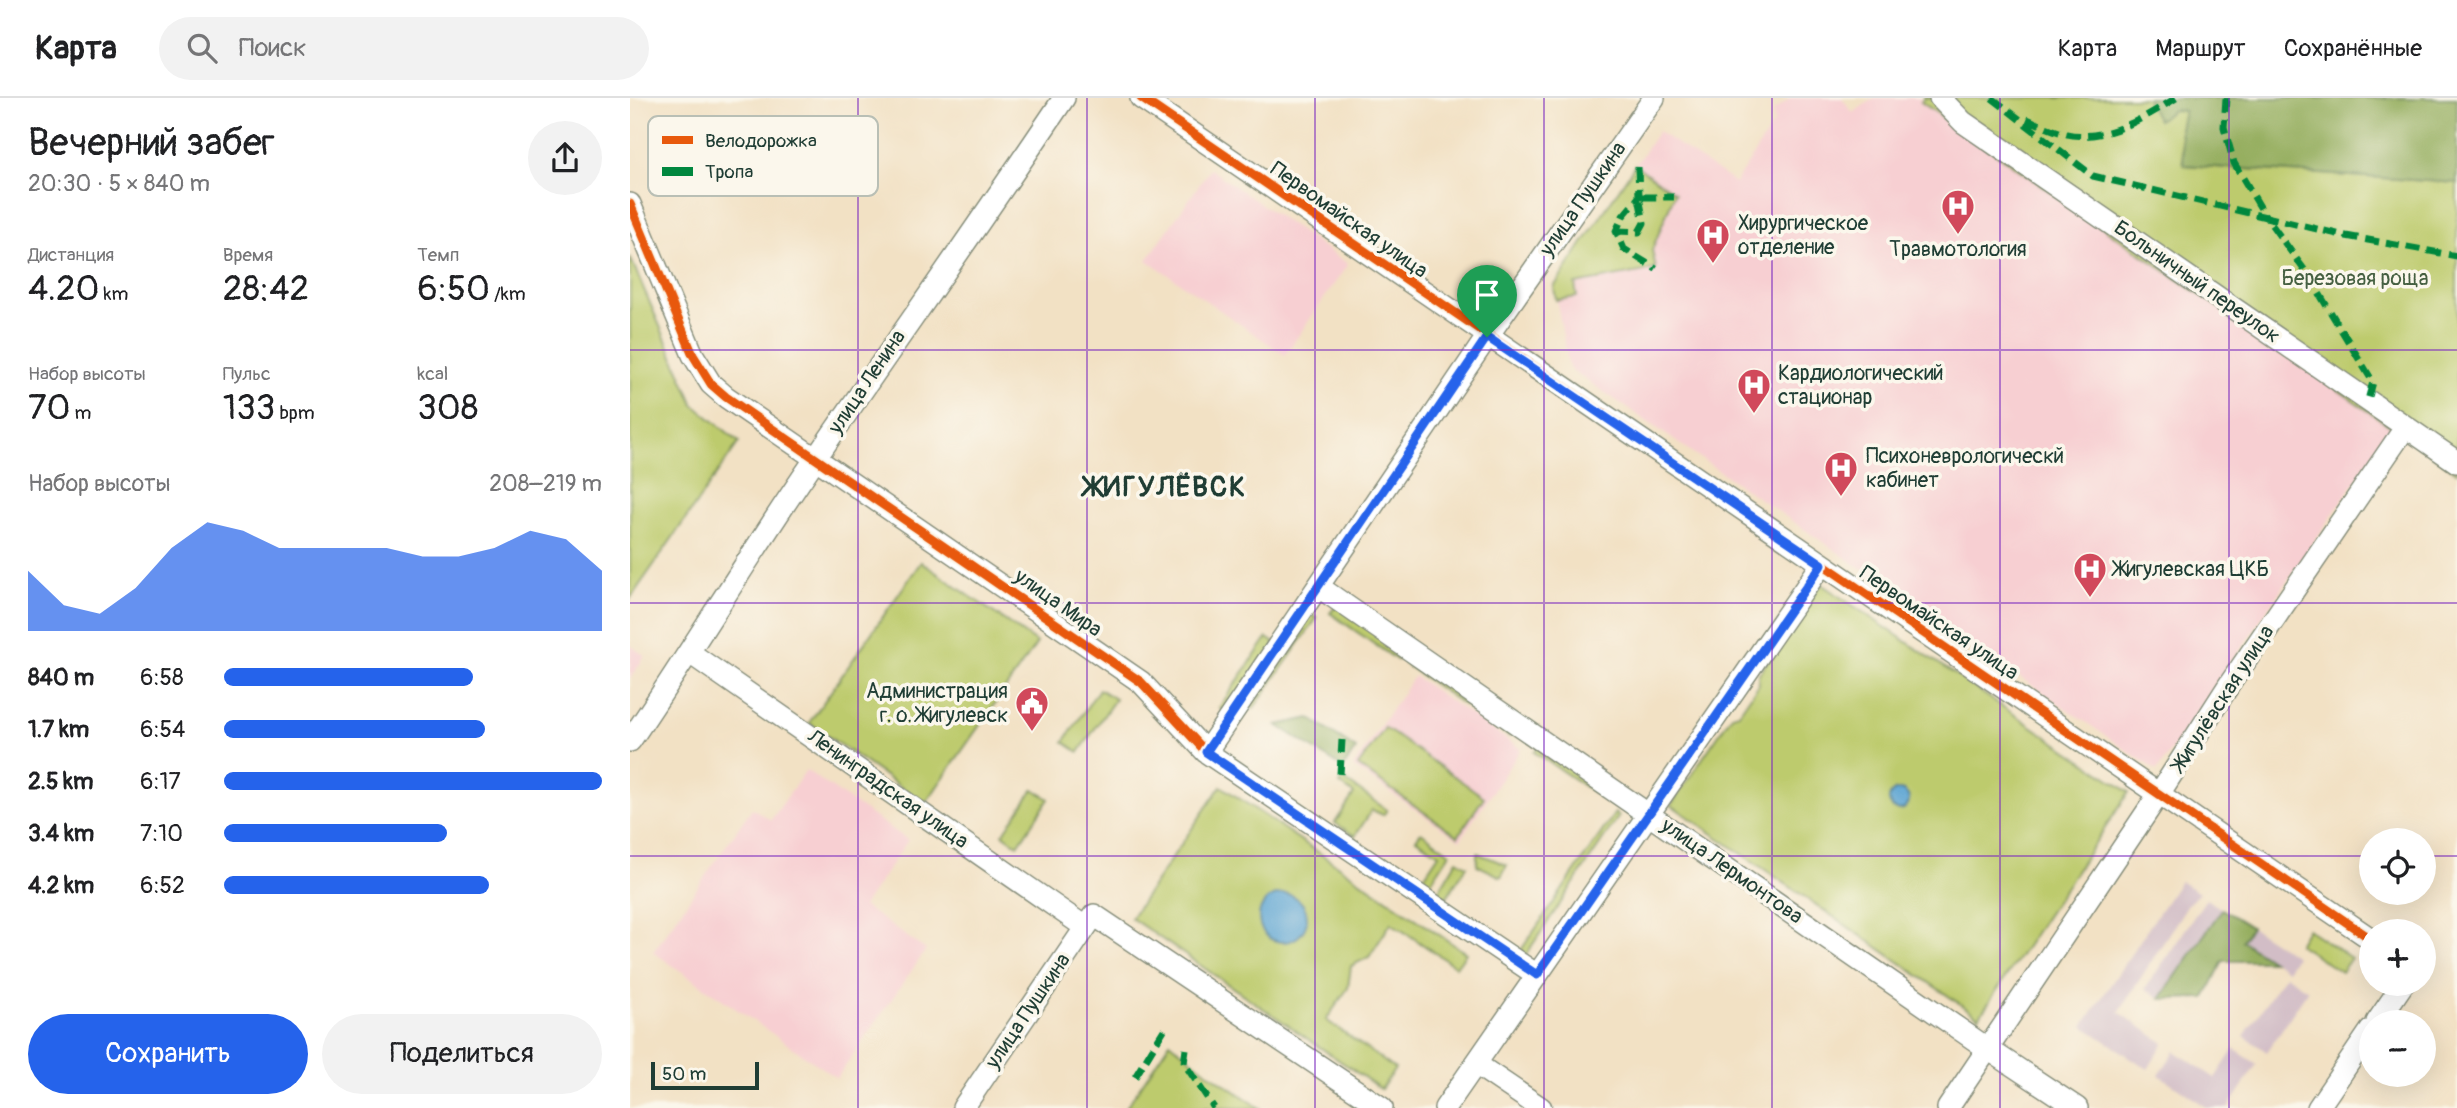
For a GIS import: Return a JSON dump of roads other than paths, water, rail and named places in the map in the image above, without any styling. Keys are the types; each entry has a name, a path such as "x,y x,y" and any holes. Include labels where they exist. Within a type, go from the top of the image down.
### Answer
{"street":[{"name":"улица Ленина","path":"630,741 816,458 920,305 976,230 1064,98"},
{"name":"Первомайская улица","path":"1141,98 2359,931"},
{"name":"улица Пушкина","path":"1206,752 1487,337 1654,98"},
{"name":"Больничный переулок","path":"1940,98 1963,122 2457,462"},
{"name":"улица Мира","path":"630,204 693,355 711,384 726,397 1141,682 1206,752 1537,975"},
{"name":"Жигулёвская улица","path":"1948,1108 2160,794 2229,685 2406,428"},
{"path":"1445,1108 1822,564"},
{"name":"улица Лермонтова","path":"1319,587 2077,1108"},
{"name":"Ленинградская улица","path":"690,653 1089,921 1381,1108"},
{"name":"улица Пушкина","path":"962,1108 1089,921"},
{"path":"2318,1108 2359,1048"},
{"path":"1476,1064 1541,1108"}],"water":[{"path":"1899,790 1906,793 1909,800 1906,807 1899,810 1892,807 1889,800 1892,793"},
{"path":"1283,894 1300,901 1307,918 1300,935 1283,942 1266,935 1259,918 1266,901"}],"place":[{"name":"Травмотология","path":"1958,236"},
{"name":"Хирургическое отделение","path":"1713,265"},
{"name":"Кардиологический стационар","path":"1754,415"},
{"name":"Психоневрологическй кабинет","path":"1841,498"},
{"name":"Жигулевская ЦКБ","path":"2090,599"},
{"name":"Администрация г. о. Жигулевск","path":"1032,733"}],"district":[{"name":"ЖИГУЛЁВСК","path":"1166,487"}],"park label":[{"name":"Березовая роща","path":"2355,278"}]}
